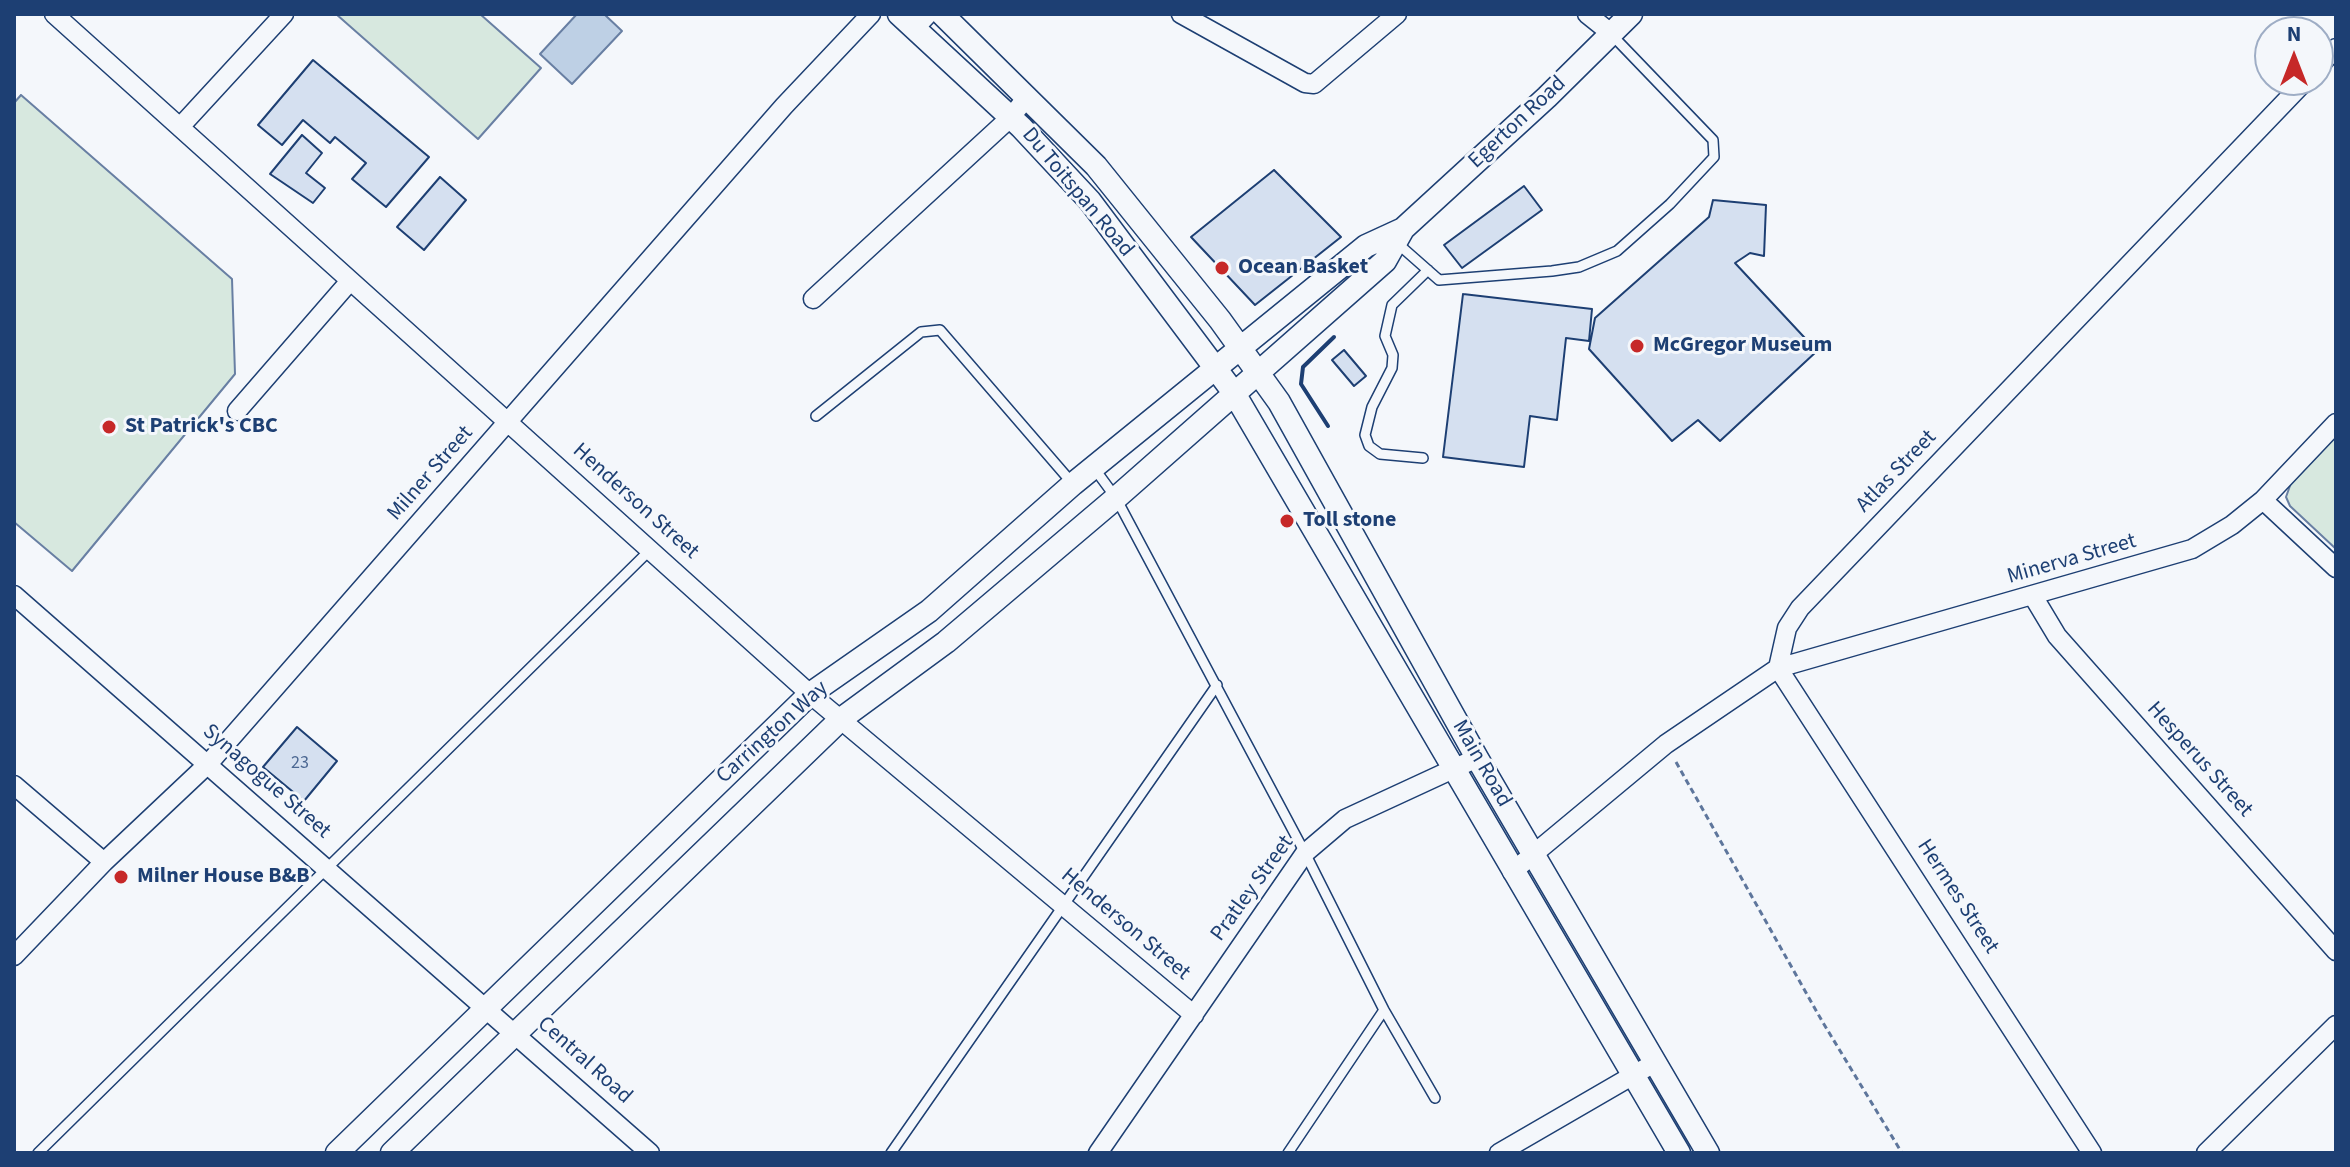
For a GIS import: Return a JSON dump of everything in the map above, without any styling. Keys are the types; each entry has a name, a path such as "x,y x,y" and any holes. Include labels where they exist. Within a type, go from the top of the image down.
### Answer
{"street":[{"name":"Henderson Street","path":"54,14 810,694 1194,1015"},
{"path":"180,127 284,14"},
{"name":"Milner Street","path":"14,956 104,862 209,763 784,106 871,14"},
{"name":"Du Toitspan Road","path":"942,14 1110,183 1258,373"},
{"path":"1181,14 1305,83 1314,84 1397,14"},
{"path":"1587,14 1612,34"},
{"name":"Egerton Road","path":"1241,350 1366,246 1396,235 1631,14"},
{"name":"Du Toitspan Road","path":"913,19 1090,201 1234,393"},
{"name":"Atlas Street","path":"1778,668 1787,628 1800,608 2291,96"},
{"path":"813,299 1011,117 1027,97"},
{"name":"Egerton Road","path":"1258,373 1385,261 1396,235"},
{"path":"237,411 350,281"},
{"name":"Carrington Way","path":"337,1153 810,694 929,611 1073,484 1241,350"},
{"name":"Carrington Way","path":"392,1153 841,719 946,642 1258,373"},
{"name":"Main Road","path":"1258,373 1279,402 1477,758 1708,1153"},
{"name":"Main Road","path":"1234,393 1679,1153"},
{"name":"Minerva Street","path":"1778,668 2192,549 2232,525 2263,500 2336,423"},
{"path":"2263,500 2336,568"},
{"name":"Synagogue Street","path":"14,595 486,1006"},
{"name":"Hesperus Street","path":"2033,596 2057,636 2336,951"},
{"path":"1512,872 1532,852 1666,744 1778,668"},
{"name":"Hermes Street","path":"1778,668 1822,731 2092,1153"},
{"name":"Pratley Street","path":"1098,1153 1305,853 1345,819 1477,758"},
{"path":"14,785 104,862"},
{"name":"Central Road","path":"486,1006 645,1152"},
{"path":"2206,1153 2336,1025"},
{"path":"1499,1153 1656,1062"}],"lane":[{"path":"1396,235 1439,280 1552,271 1599,260 1617,251 1670,204 1714,157 1713,140 1706,129 1612,34"},
{"path":"1423,458 1380,454 1369,446 1365,435 1372,407 1392,368 1393,355 1385,336 1392,305 1428,270"},
{"path":"816,416 921,332 940,330 1073,484"},
{"path":"1094,468 1116,498 1305,853 1384,1010 1435,1098"},
{"path":"38,1153 651,549"},
{"path":"891,1153 1217,685"},
{"path":"1288,1153 1384,1010"}],"path":[{"path":"1666,744 1822,1021 1902,1153"}],"shaded area":[{"path":"336,14 480,14 541,68 478,139"},
{"name":"St Patrick's CBC","path":"21,95 232,279 235,374 72,571 14,522 14,103"},
{"path":"2336,435 2336,549 2290,506 2286,497 2291,483"}],"water":[{"path":"577,14 604,14 622,31 572,84 540,54"}],"building":[{"path":"313,60 429,157 386,207 352,179 366,163 335,137 330,143 303,120 282,145 258,125"},
{"path":"302,135 322,153 306,173 325,188 313,203 270,174"},
{"path":"1274,170 1341,237 1255,305 1191,237"},
{"path":"440,177 466,200 424,250 397,227"},
{"path":"1524,186 1542,210 1462,268 1444,245"},
{"path":"1713,200 1766,205 1764,256 1750,253 1735,263 1817,351 1720,441 1698,420 1672,441 1589,349 1595,318 1709,217"},
{"path":"1463,294 1592,309 1589,341 1566,338 1557,420 1530,416 1524,467 1443,457"},
{"path":"1344,350 1366,376 1354,386 1332,360"},
{"path":"297,727 337,761 304,801 263,767"}],"wall":[{"path":"1328,426 1301,384 1303,367 1334,337"}],"place":[{"name":"Ocean Basket","path":"1222,268"},
{"name":"McGregor Museum","path":"1637,346"},
{"name":"St Patrick's CBC","path":"109,427"},
{"name":"Toll stone","path":"1287,521"},
{"name":"Milner House B&B","path":"121,877"}]}
